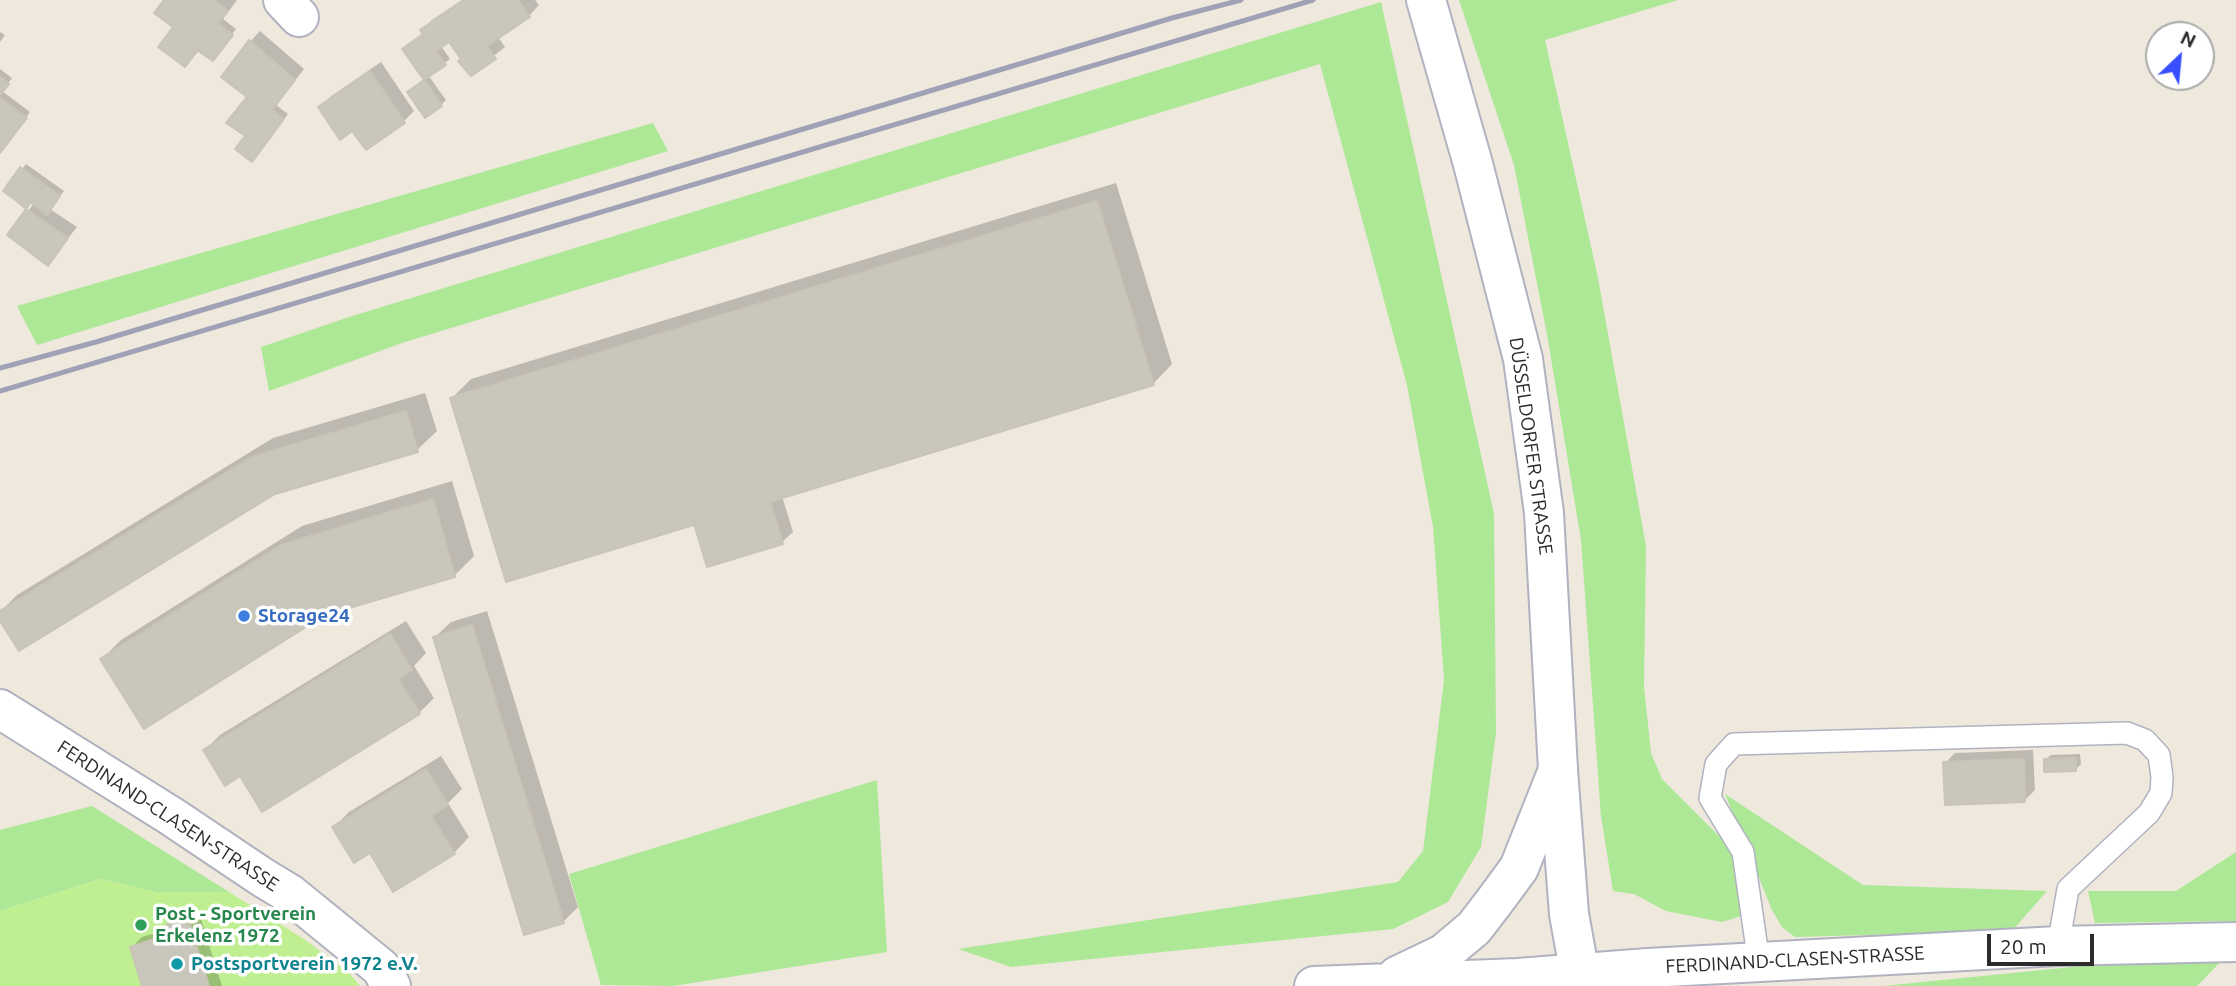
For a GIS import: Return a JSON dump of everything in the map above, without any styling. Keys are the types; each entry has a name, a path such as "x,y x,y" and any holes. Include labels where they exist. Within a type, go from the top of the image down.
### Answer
{"street":[{"name":"DÜSSELDORFER STRASSE","path":"1426,0 1473,164 1523,359 1544,513 1569,914 1581,979"},
{"name":"FERDINAND-CLASEN-STRASSE","path":"0,709 290,894 381,968 391,986"},
{"name":"FERDINAND-CLASEN-STRASSE","path":"1386,981 1443,954 1474,928 1519,868 1558,770"},
{"name":"FERDINAND-CLASEN-STRASSE","path":"1314,986 1386,981 1581,979 1759,963 2058,946 2220,943"}],"lane":[{"path":"1759,963 1742,852 1710,798 1716,764 1734,744 2127,733 2146,740 2158,755 2162,778 2161,793 2149,813 2068,889 2058,946"}],"green space":[{"path":"1459,0 1678,0 1545,40 1598,278 1646,546 1644,687 1651,753 1662,779 1734,851 1741,916 1722,922 1666,911 1634,894 1613,891 1601,816 1581,540 1548,340 1514,165"},
{"path":"1381,2 1494,514 1496,733 1481,847 1448,902 1393,929 1011,967 958,949 1398,882 1423,851 1444,680 1433,527 1407,385 1320,64 405,342 269,391 261,347 349,317"},
{"path":"653,123 668,151 37,345 17,306"},
{"path":"877,780 887,952 673,986 601,985 569,874"},
{"path":"1725,794 1863,885 2047,891 2012,931 1795,937 1782,927 1772,910"},
{"path":"92,806 229,892 156,892 100,879 0,911 0,830"},
{"path":"2236,852 2236,921 2095,923 2088,891 2176,891"},
{"name":"Post - Sportverein Erkelenz 1972","path":"100,879 156,892 229,892 304,939 350,974 360,986 0,986 0,911"},
{"path":"2231,951 2197,986 1883,986"}],"building":[{"path":"164,0 214,0 228,11 185,67 158,47 173,27 154,13"},
{"path":"464,0 518,0 530,17 487,46 496,59 471,76 458,61 461,59 449,42 435,52 420,30"},
{"path":"217,23 233,35 213,61 197,50"},
{"path":"423,34 446,65 424,80 402,49"},
{"path":"249,40 295,80 250,139 226,123 247,97 221,77"},
{"path":"370,71 405,123 366,150 352,131 340,140 318,107"},
{"path":"0,77 9,84 0,95"},
{"path":"424,80 442,106 425,118 407,92"},
{"path":"0,98 27,118 16,132 0,122"},
{"path":"272,110 284,119 252,162 235,149 245,136 250,139"},
{"path":"0,122 16,132 0,153"},
{"path":"20,167 35,178 18,202 3,191"},
{"path":"35,178 44,184 26,209 18,202"},
{"path":"44,184 60,196 47,215 30,202"},
{"path":"1097,201 1154,385 506,582 450,398"},
{"path":"26,209 68,238 48,266 7,235"},
{"path":"406,411 418,452 275,494 19,651 0,621 0,611 252,457"},
{"path":"433,499 455,577 325,615 144,729 100,659 281,545"},
{"path":"770,501 783,544 707,567 694,524"},
{"path":"472,625 564,923 524,935 433,637"},
{"path":"390,634 412,670 398,679 420,714 262,812 240,776 225,786 203,750"},
{"path":"2076,758 2076,771 2044,772 2044,759"},
{"path":"2024,759 2025,802 1945,805 1943,762"},
{"path":"426,769 448,805 431,816 455,854 393,892 370,853 354,863 332,827"},
{"path":"188,918 191,928 176,932 173,922"},
{"path":"173,922 176,932 169,935 166,925"},
{"name":"Postsportverein 1972 e.V.","path":"191,928 209,986 159,986 145,942"},
{"path":"145,942 159,986 142,986 130,947"}],"railway":[{"path":"0,368 96,342 1172,18 1241,0"},
{"path":"0,391 1313,0"}],"place":[{"name":"Storage24","path":"244,616"},
{"name":"Post - Sportverein Erkelenz 1972","path":"141,925"},
{"name":"Postsportverein 1972 e.V.","path":"177,964"}]}
